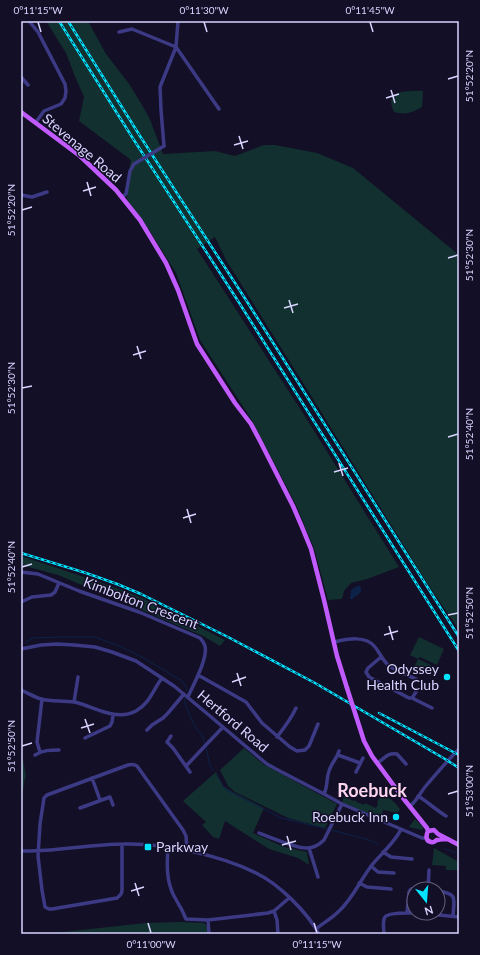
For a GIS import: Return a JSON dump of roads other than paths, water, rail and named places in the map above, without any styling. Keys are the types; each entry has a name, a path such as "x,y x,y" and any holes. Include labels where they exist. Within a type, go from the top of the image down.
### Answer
{"main road":[{"name":"Stevenage Road","path":"21,112 80,156 122,197 140,220 166,263 178,290 197,344 250,424 293,506 311,549 337,656 367,746 377,763 428,831"},
{"path":"448,839 431,842 428,841 426,836 428,831 434,830 438,834 448,839 459,845"},
{"path":"437,840 438,834"}],"street":[{"path":"29,21 38,32 65,84 66,91 65,98 60,104 44,111 36,122"},
{"path":"122,197 126,194 130,171 134,164 164,146 160,87 176,47 178,21"},
{"path":"119,32 132,29 176,47 219,109"},
{"path":"21,78 28,85"},
{"path":"21,195 32,197 48,192"},
{"name":"Kimbolton Crescent","path":"21,572 38,574 79,591 139,612 200,638 205,646 203,663 186,696 171,708 162,718 152,724 147,730"},
{"path":"21,602 32,597 55,592 59,583"},
{"path":"334,642 355,639 369,641 390,666 416,679"},
{"name":"Hertford Road","path":"21,649 57,644 95,647 136,661 186,696 267,764 342,804 422,838 426,838"},
{"path":"381,657 368,668 366,672 367,675 382,685 432,708"},
{"path":"198,675 246,702 262,723 276,737 297,751 305,750 309,746 318,724"},
{"path":"74,702 75,682 78,677"},
{"path":"21,690 42,699 74,702 113,715 129,714 135,712 145,704 162,678"},
{"path":"412,698 416,692"},
{"path":"40,752 36,742 42,699"},
{"path":"276,737 287,725 296,708"},
{"path":"85,738 89,734 110,726 113,715"},
{"path":"186,766 223,727"},
{"path":"171,736 167,742 190,772"},
{"path":"410,806 414,803 441,768 459,749"},
{"path":"35,755 49,750 59,750"},
{"path":"324,794 328,772 339,753 360,763"},
{"path":"377,763 393,753 397,754 406,764"},
{"path":"356,772 363,758"},
{"path":"122,844 122,890 120,896 117,898 52,909 46,908 44,904 39,871 38,850 44,798 47,795 131,764 137,766 186,836 187,851"},
{"path":"92,778 100,800"},
{"path":"418,796 446,816"},
{"path":"80,808 110,797 113,805"},
{"path":"259,833 299,847 309,848 316,846 324,840 342,804"},
{"path":"316,929 339,912 353,894 371,866 399,834 401,829"},
{"path":"21,851 93,845 137,844 168,847 214,857 236,864 258,874 278,888 298,906 316,929 318,934"},
{"path":"168,847 167,866 170,884 173,895 186,919 208,920 268,913 274,911 289,898"},
{"path":"309,848 318,877"},
{"path":"383,852 391,857 412,859"},
{"path":"371,866 378,872 394,873"},
{"path":"428,881 429,870"},
{"path":"360,883 367,887 391,889"},
{"path":"446,892 452,895 454,898 453,916"},
{"path":"274,911 277,920 278,934"},
{"path":"384,934 383,921 385,917 388,915 406,913"},
{"path":"446,915 459,917"},
{"path":"208,920 209,934"}],"water":[{"path":"359,585 361,587 361,591 358,595 350,599 351,590"}],"waterway":[{"path":"26,642 33,638 94,637 117,645 142,657 182,681 187,691"},
{"path":"185,699 185,704 194,725 203,737 205,744"},
{"path":"206,747 210,766 214,771"},
{"path":"216,774 225,789 281,818 328,829"},
{"path":"331,830 366,839 378,844"},
{"path":"445,849 459,854"}],"railway":[{"path":"59,21 459,651"},
{"path":"68,21 459,637"},
{"path":"21,553 86,573 141,594 228,637 315,683 459,768"},
{"path":"379,713 459,755"}],"place":[{"name":"Odyssey Health Club","path":"447,677"},
{"name":"Roebuck Inn","path":"396,817"},
{"name":"Parkway","path":"148,847"}],"district":[{"name":"Roebuck","path":"372,791"}]}
